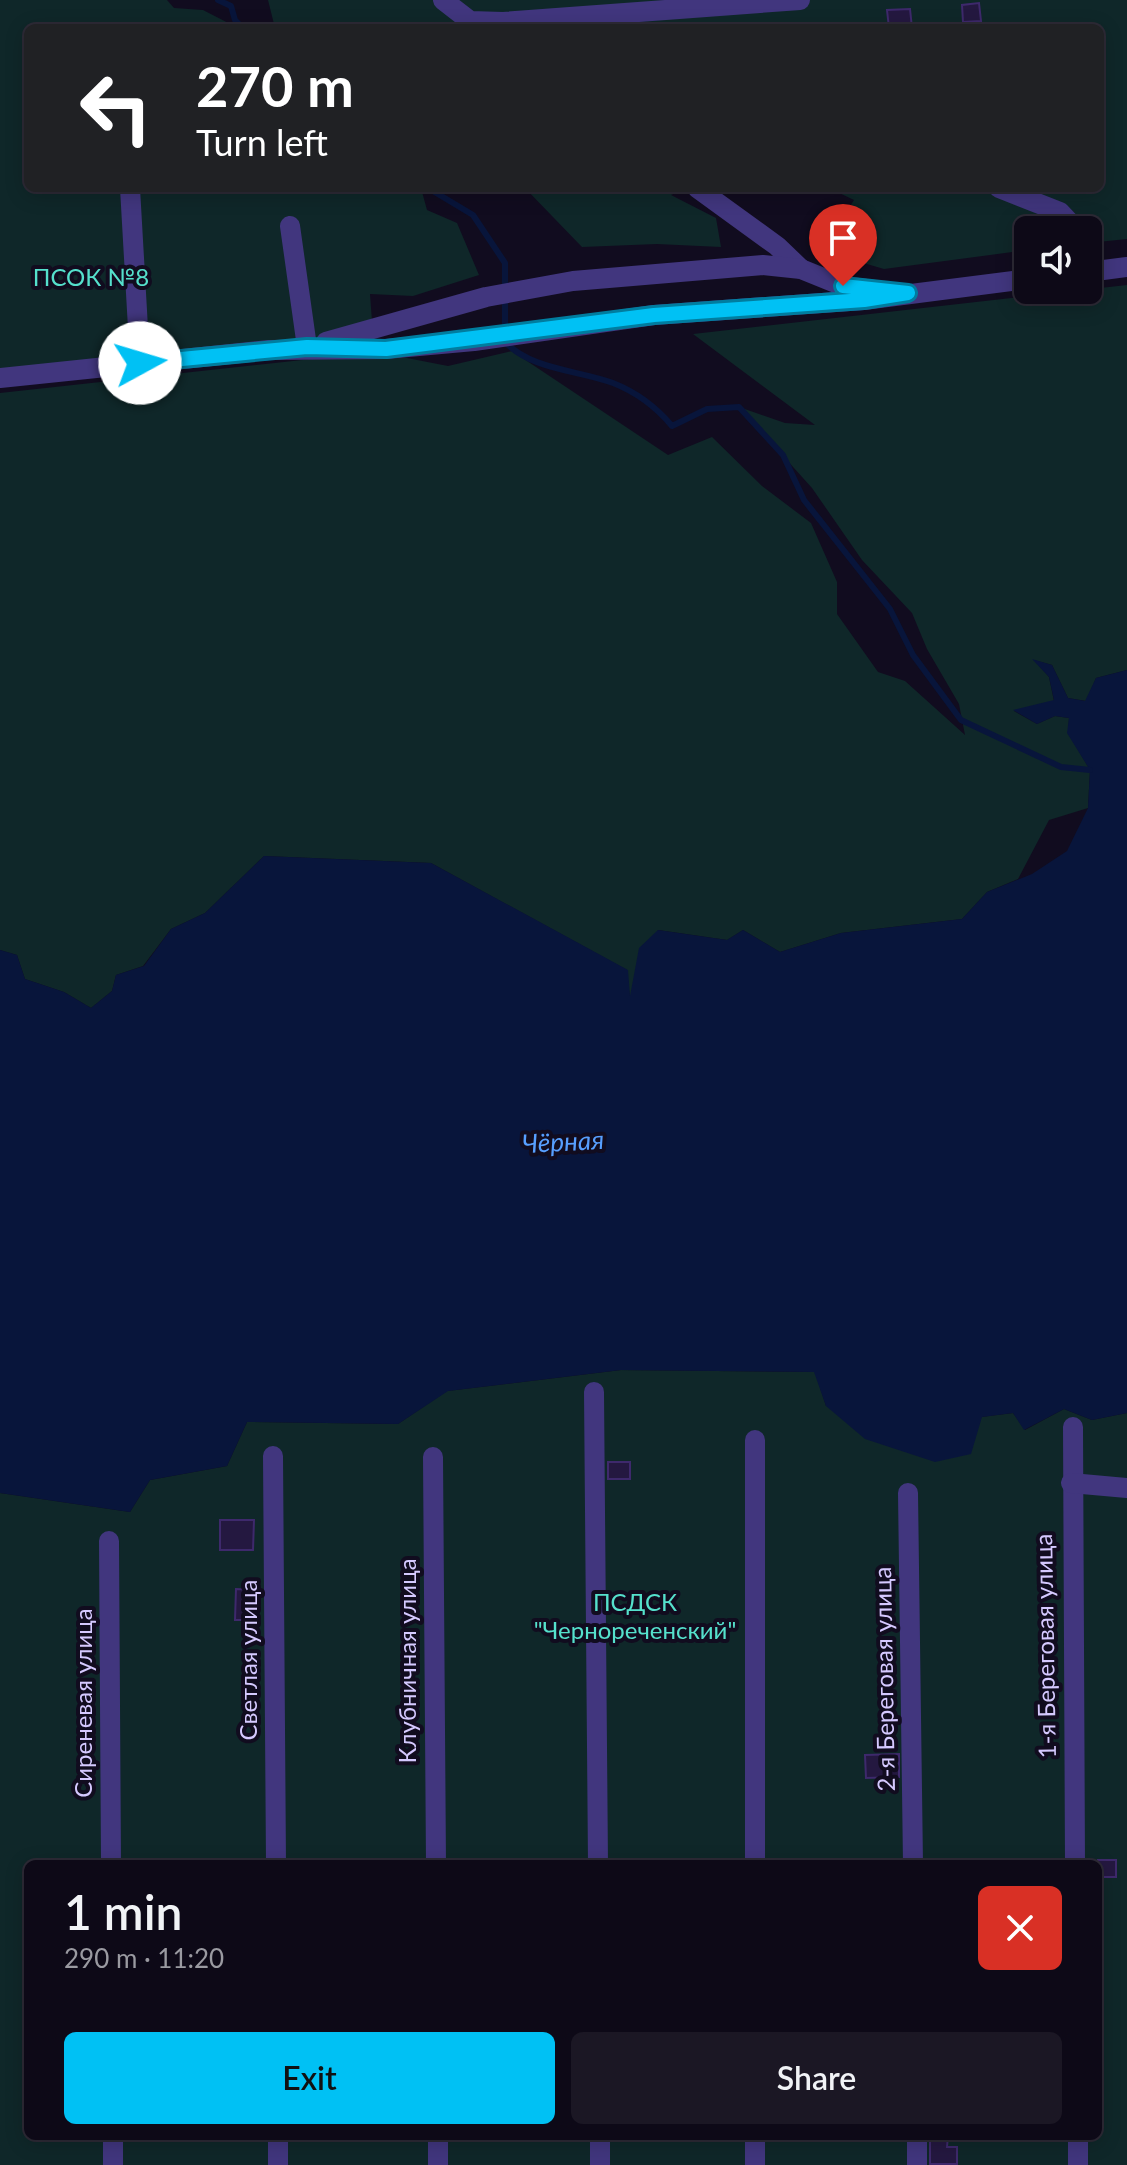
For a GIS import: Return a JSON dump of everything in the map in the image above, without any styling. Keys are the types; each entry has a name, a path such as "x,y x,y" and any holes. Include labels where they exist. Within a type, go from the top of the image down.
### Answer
{"street":[{"path":"443,0 475,24 556,9 800,0"},
{"path":"463,0 475,24"},
{"path":"130,192 140,363"},
{"path":"703,192 777,246 801,269"},
{"path":"1009,192 1064,216"},
{"path":"290,226 307,347"},
{"path":"307,347 486,297 546,285 763,265 801,269 843,286 908,293"},
{"path":"1102,266 1127,267"},
{"path":"0,378 307,347 386,349 474,341 654,315 864,300 1014,281"},
{"path":"594,1392 598,1860"},
{"name":"1-я Береговая улица","path":"1073,1427 1075,1860"},
{"path":"755,1440 755,1860"},
{"name":"Светлая улица","path":"273,1456 276,1860"},
{"name":"Клубничная улица","path":"433,1457 436,1860"},
{"path":"1071,1483 1127,1488"},
{"name":"2-я Береговая улица","path":"908,1493 913,1860"},
{"name":"Сиреневая улица","path":"109,1541 111,1860"},
{"path":"113,2140 113,2165"},
{"path":"278,2140 278,2165"},
{"path":"438,2140 438,2165"},
{"path":"600,2140 600,2165"},
{"path":"755,2140 755,2165"},
{"path":"917,2140 917,2165"},
{"path":"1078,2140 1078,2165"}],"green space":[{"name":"ПСОК №8","path":"0,0 167,0 174,8 203,10 230,24 24,24 24,192 422,192 427,210 457,223 479,275 413,296 370,294 373,335 0,380"},
{"path":"268,0 1127,0 1127,239 1102,242 1102,216 1014,216 1014,252 884,269 860,262 872,237 838,225 854,200 837,192 1104,192 1104,24 274,24"},
{"path":"529,192 678,192 671,195 716,218 721,247 657,244 582,247"},
{"path":"1127,285 1127,670 1096,678 1086,701 1068,698 1052,665 1034,660 1049,677 1054,701 1014,711 1037,724 1055,716 1069,718 1068,733 1090,770 1088,808 1049,820 1018,879 987,892 962,919 841,933 780,952 743,930 727,940 658,930 630,1000 627,970 431,863 264,856 205,913 171,929 143,966 116,975 112,991 91,1008 64,992 25,979 17,955 0,950 0,393 376,352 448,366 512,351 668,455 712,437 762,486 811,523 837,582 837,614 878,672 905,681 965,735 959,704 927,649 912,613 862,560 812,488 739,407 785,423 815,425 693,334 1014,298 1014,304 1102,304 1102,288"},
{"name":"ПСДСК \"Чернореченский\"","path":"621,1370 815,1372 826,1406 981,1417 1013,1413 1025,1430 1064,1409 1092,1420 1127,1413 1127,2165 0,2165 0,1493 130,1512 150,1480 227,1466 247,1422 398,1424 447,1391"}],"water":[{"name":"Чёрная","path":"1032,659 1052,665 1068,698 1085,701 1096,678 1127,670 1127,1413 1092,1420 1064,1409 1024,1430 1013,1413 982,1417 971,1454 935,1462 865,1439 826,1406 814,1372 621,1370 448,1391 398,1424 247,1422 227,1466 150,1480 130,1512 0,1493 0,950 17,955 25,979 64,992 91,1008 112,991 116,975 144,966 171,929 205,913 264,856 431,863 628,970 630,996 639,948 658,930 727,940 743,930 780,952 841,933 962,919 987,892 1032,874 1067,851 1088,808 1090,770 1067,733 1069,718 1055,716 1037,724 1013,710 1054,700 1049,677"}],"building":[{"path":"979,3 981,21 963,22 962,5"},
{"path":"910,9 912,24 889,24 887,10"},
{"path":"608,1462 630,1462 630,1479 608,1479"},
{"path":"220,1520 254,1520 253,1550 220,1550"},
{"path":"236,1589 258,1590 257,1620 235,1620"},
{"path":"899,1754 899,1777 866,1778 865,1755"},
{"path":"1102,1860 1116,1860 1116,1877 1102,1877"},
{"path":"930,2140 948,2140 947,2147 957,2147 957,2164 930,2164"}],"waterway":[{"path":"218,0 231,6 239,24"},
{"path":"435,192 473,215 505,263 505,331"},
{"path":"505,342 542,364 622,387 646,401 672,426 707,409 739,407 783,455 804,500 890,609 913,655 961,720 1061,767 1090,770"}],"route":[{"path":"140,363 307,347 386,349 474,341 654,315 864,300 908,293 843,286"}]}
